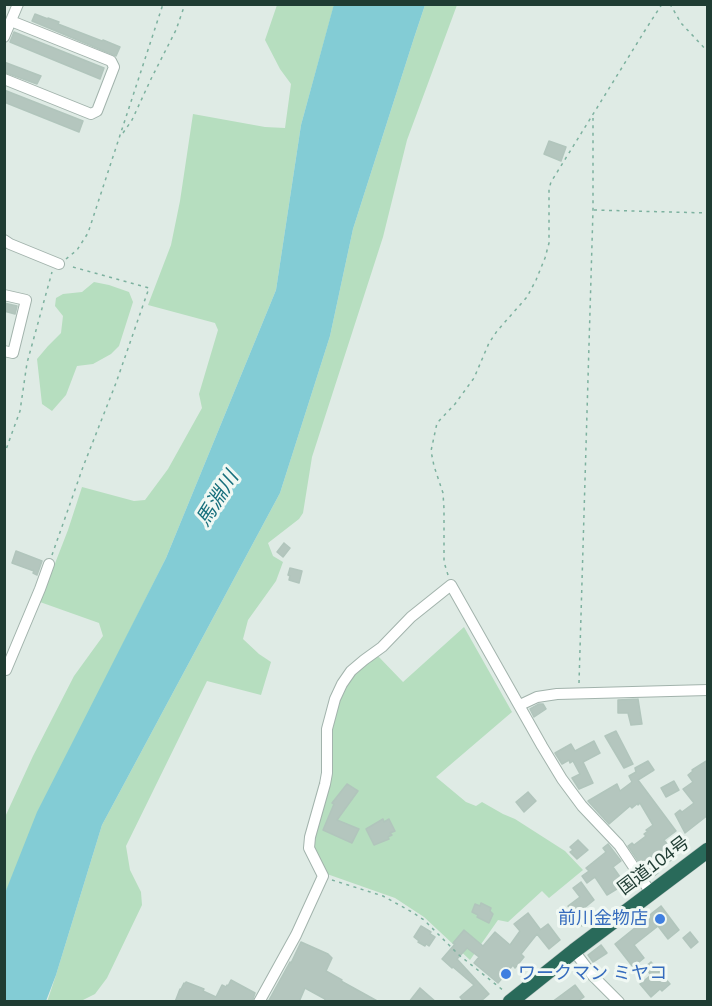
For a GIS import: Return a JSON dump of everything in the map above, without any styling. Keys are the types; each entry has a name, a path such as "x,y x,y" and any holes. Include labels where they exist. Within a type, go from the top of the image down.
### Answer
{"highway":[{"name":"国道104号","path":"511,1000 708,850"}],"street":[{"path":"4,37 18,4"},
{"path":"4,79 91,114 97,111 114,67 111,61 11,21"},
{"path":"4,240 59,264"},
{"path":"4,295 26,300 13,353 4,351"},
{"path":"4,670 6,670 49,564"},
{"path":"259,1002 296,935 323,876 309,848 327,773 327,729 335,699 351,671 382,647 411,617 452,585 562,778 582,806 619,845 651,893"},
{"path":"520,705 537,697 557,694 708,690"},
{"path":"574,951 593,976 619,1002"}],"path":[{"path":"4,454 20,411 27,363 50,276 53,269 77,250 88,233 164,4"},
{"path":"120,136 132,120 176,30 185,4"},
{"path":"452,585 444,562 443,493 431,451 437,423 455,404 474,378 497,331 527,297 545,258 549,243 551,182 662,4"},
{"path":"670,4 681,23 708,52"},
{"path":"578,693 593,210 592,116"},
{"path":"593,210 708,213"},
{"path":"49,564 149,288 59,264"},
{"path":"323,876 383,896 412,912 424,920 459,955 511,1000"}],"green space":[{"path":"277,5 334,5 301,125 276,290 166,558 96,698 5,893 5,817 74,676 103,636 99,623 40,602 82,487 134,501 145,500 168,469 202,408 199,394 218,330 215,323 148,305 171,245 193,114 265,127 285,128 291,84 280,69 265,40"},
{"path":"425,5 457,5 407,140 383,237 312,457 303,513 299,519 268,543 273,556 283,562 276,581 248,620 243,639 271,662 261,695 207,681 126,846 130,870 141,892 142,905 107,978 95,994 81,1001 47,1002 102,825 280,493 330,336 353,229"},
{"path":"94,282 129,292 133,302 119,346 111,354 93,364 77,366 66,395 52,411 42,404 37,359 61,333 63,316 55,306 56,298 63,294 82,292"},
{"path":"464,627 512,712 436,777 466,802 476,806 482,802 515,819 565,851 583,870 549,898 542,891 508,922 498,920 470,960 424,917 395,898 327,874 315,849 332,732 339,700 355,673 377,655 403,682"}],"water":[{"name":"馬淵川","path":"334,4 425,5 353,229 330,336 280,493 102,825 46,1001 5,1001 5,893 37,812 166,558 276,290 301,125"}],"building":[{"path":"35,14 120,47 116,56 32,21"},
{"path":"14,32 104,68 100,79 10,42"},
{"path":"4,62 41,76 37,84 4,72"},
{"path":"4,90 83,121 79,132 4,102"},
{"path":"549,141 566,147 561,161 544,154"},
{"path":"4,303 17,306 15,314 4,311"},
{"path":"284,543 290,548 283,557 277,552"},
{"path":"16,551 42,561 37,575 33,573 34,571 12,563"},
{"path":"290,568 302,571 299,583 289,580"},
{"path":"638,699 642,724 631,725 628,713 618,713 618,700"},
{"path":"543,704 546,709 534,717 530,709"},
{"path":"616,731 633,764 624,768 605,736"},
{"path":"594,741 600,753 583,762 593,783 579,789 572,778 580,774 573,761 570,763 569,760 562,764 555,753 571,744 575,751"},
{"path":"708,760 708,815 685,833 675,814 694,803 683,789 693,782 688,775 692,770"},
{"path":"648,761 654,770 638,780 676,831 664,840 676,856 670,861 667,857 654,867 658,873 650,879 628,846 632,843 634,845 646,836 644,834 648,831 646,830 653,825 640,803 632,808 630,806 609,824 588,801 617,784 620,791 632,782 629,776 636,772 635,768"},
{"path":"674,781 679,790 666,797 661,788"},
{"path":"347,784 358,791 337,820 359,829 352,843 323,830 334,804 332,803"},
{"path":"528,792 536,801 524,812 516,802"},
{"path":"383,819 384,822 389,819 395,831 390,833 392,835 388,837 389,839 374,845 366,829"},
{"path":"578,840 588,850 577,859 570,852 573,850 570,847"},
{"path":"608,844 621,861 613,867 625,884 607,895 595,877 587,883 582,876 589,871 586,868 606,852 603,848"},
{"path":"581,882 594,900 583,909 591,920 582,926 568,906 580,897 573,888"},
{"path":"481,903 491,908 490,911 493,914 489,923 472,912 475,904 480,906"},
{"path":"661,906 679,930 668,939 658,926 634,945 644,958 633,967 615,944 636,927 632,921 639,916 642,921"},
{"path":"528,913 540,930 548,924 560,940 549,949 537,934 521,954 524,957 515,968 513,965 498,983 474,963 479,957 467,948 457,959 489,994 480,1002 464,1002 460,997 474,985 442,959 455,944 453,943 464,930 483,946 495,932 510,945 520,931 514,924"},
{"path":"421,926 435,937 429,946 418,942 414,937"},
{"path":"690,932 698,942 691,948 683,938"},
{"path":"301,942 332,958 326,971 379,1002 324,1002 325,999 305,988 299,1002 268,1002"},
{"path":"601,945 607,953 593,962 588,955"},
{"path":"651,962 670,984 651,997 640,984 651,975 645,967"},
{"path":"231,980 255,993 252,1002 175,1002 180,989 186,982 216,997 222,985 228,986"},
{"path":"575,985 584,997 577,1002 552,1002"},
{"path":"420,988 436,1002 409,1002"}],"place":[{"name":"前川金物店","path":"660,919"},
{"name":"ワークマン ミヤコ","path":"506,974"}]}
